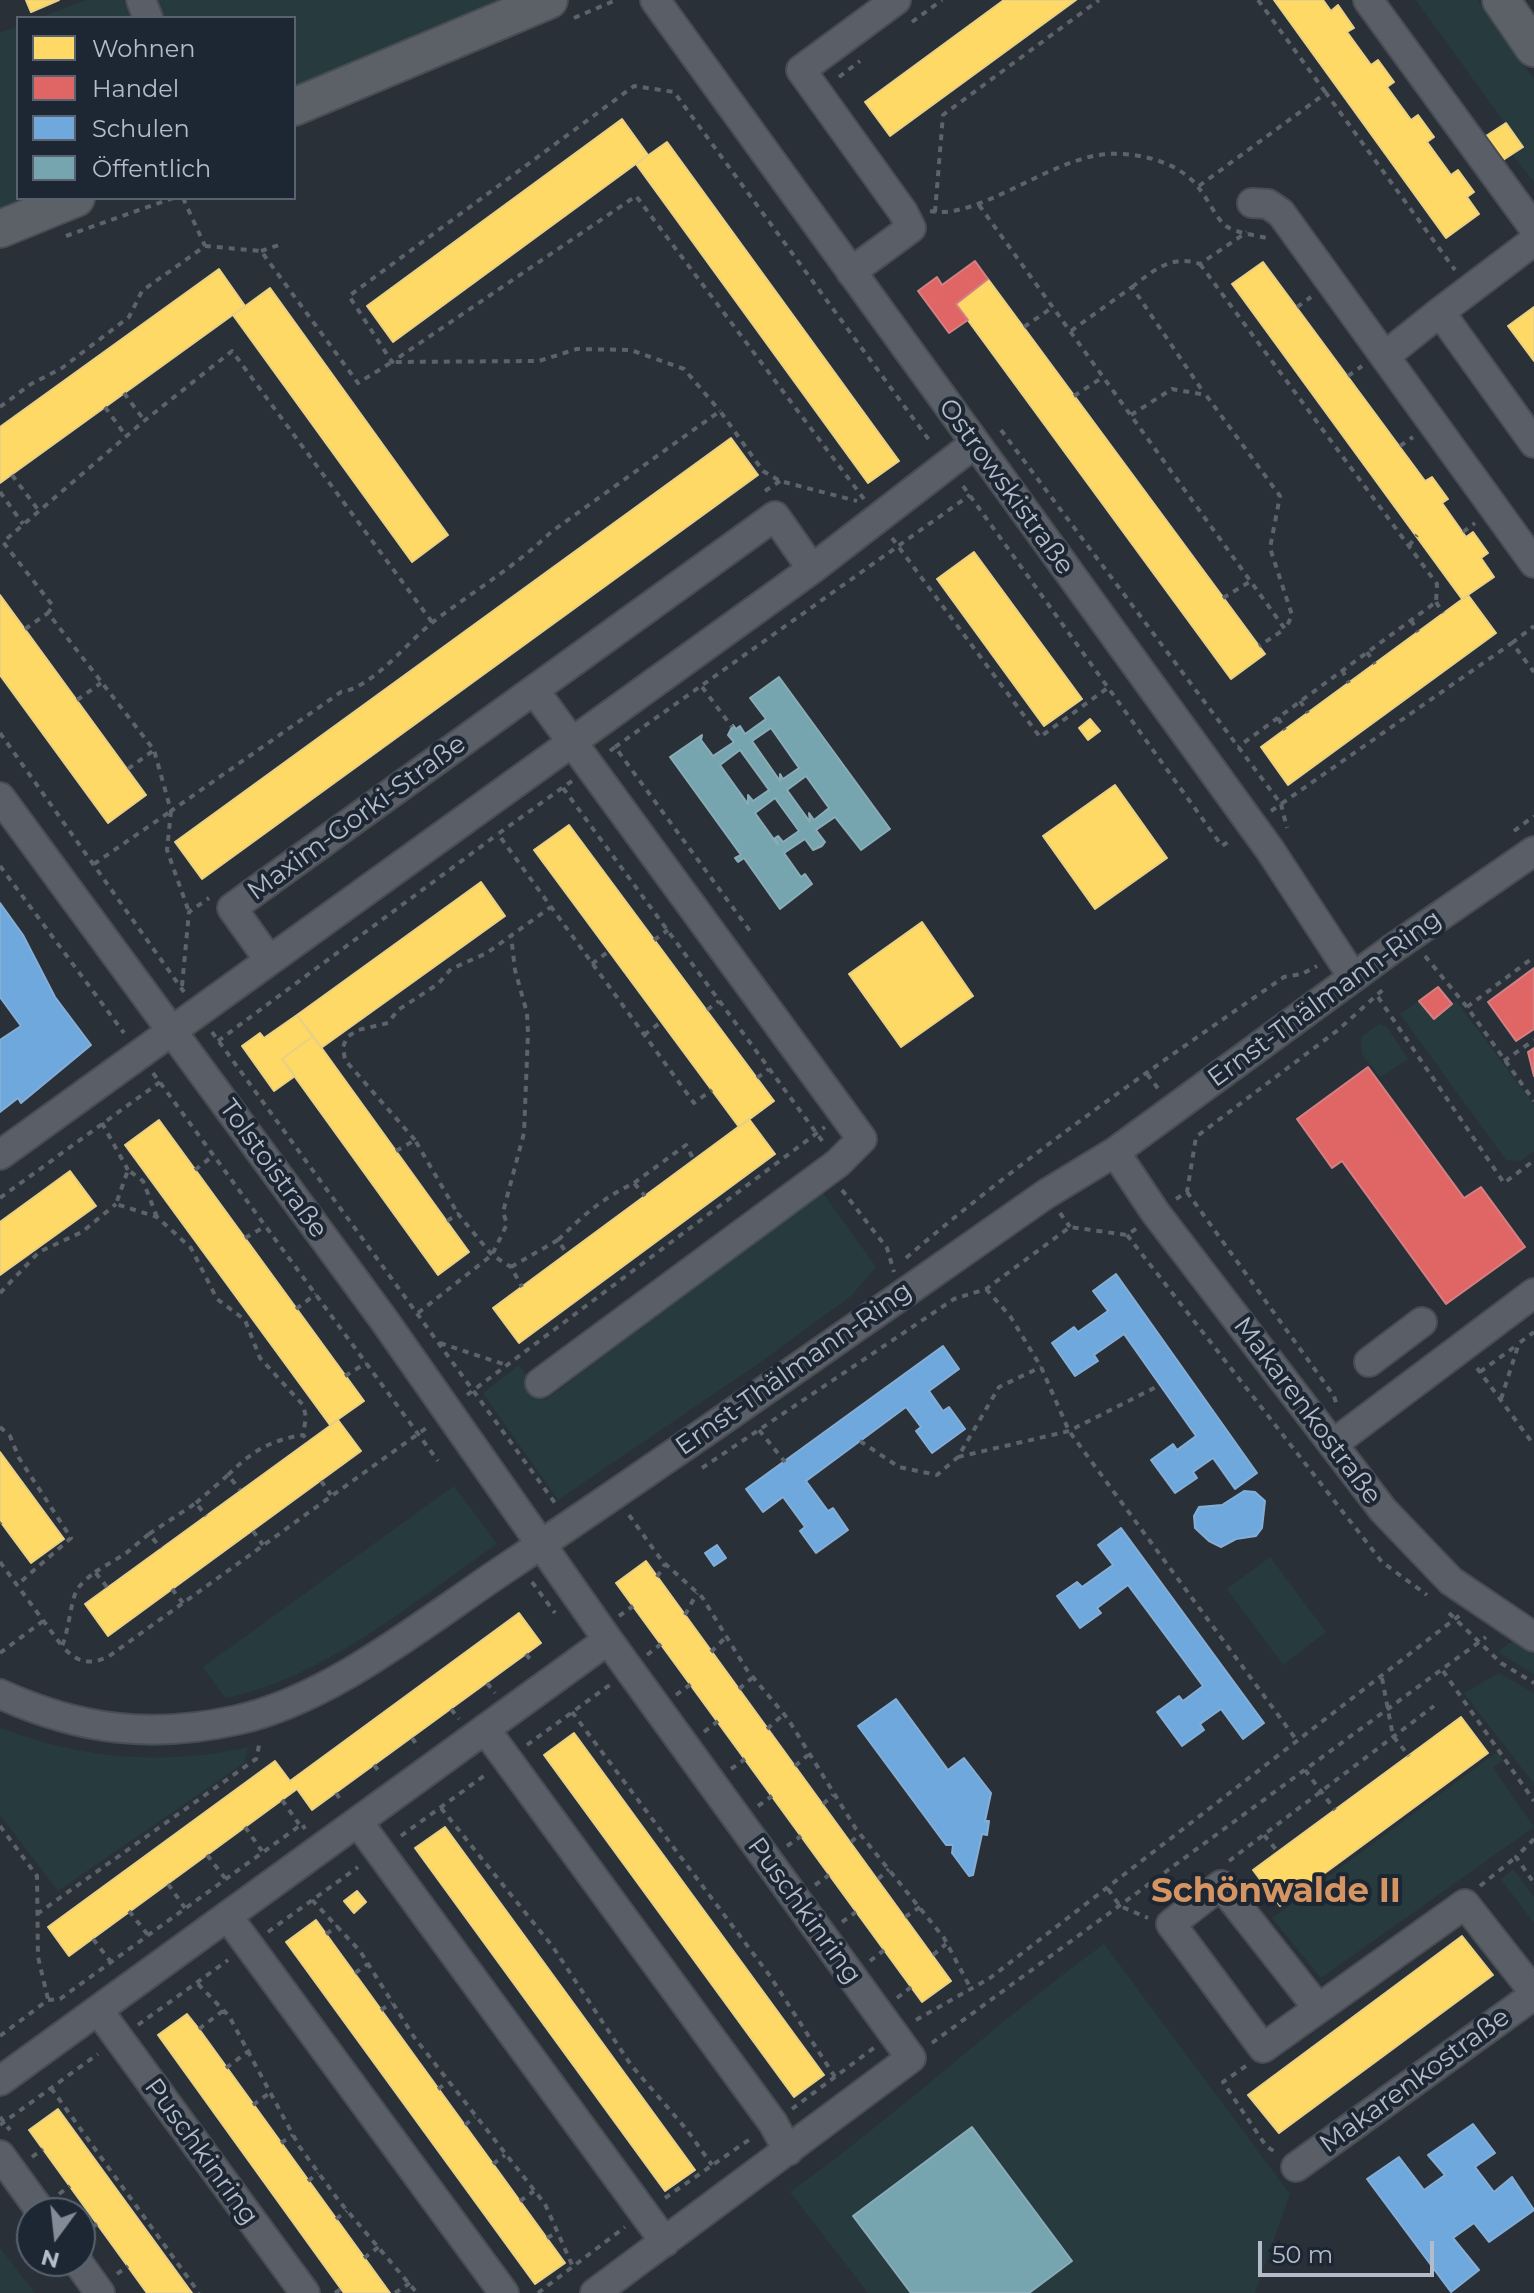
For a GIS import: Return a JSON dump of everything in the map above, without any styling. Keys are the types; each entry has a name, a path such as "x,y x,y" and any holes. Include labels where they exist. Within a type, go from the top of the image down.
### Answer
{"main road":[{"path":"296,106 549,0"},
{"path":"1501,0 1534,48"},
{"path":"0,229 71,200"}],"street":[{"name":"Ostrowskistraße","path":"655,0 1270,850 1353,977"},
{"path":"851,272 911,228 903,212 801,70 896,0"},
{"path":"1368,0 1534,228"},
{"path":"1252,203 1268,204 1280,227 1376,359 1534,563"},
{"path":"1376,359 1534,241"},
{"path":"1440,312 1534,443"},
{"path":"0,1155 569,741 812,569 974,444"},
{"name":"Maxim-Gorki-Straße","path":"269,960 232,908 775,516 812,569"},
{"path":"534,690 862,1139 838,1163 540,1383"},
{"name":"Tolstoistraße","path":"0,797 449,1412 541,1544"},
{"name":"Ernst-Thälmann-Ring","path":"0,1694 47,1715 102,1727 145,1731 239,1719 296,1698 358,1666 541,1544 1046,1194 1115,1152 1353,977 1534,851"},
{"name":"Makarenkostraße","path":"1115,1152 1155,1212 1339,1439 1420,1552 1479,1601 1534,1637"},
{"path":"1339,1439 1534,1293"},
{"path":"1369,1362 1422,1322"},
{"path":"1396,1341 1422,1378"},
{"name":"Puschkinring","path":"541,1544 603,1638 640,1662 911,2058"},
{"path":"0,2081 485,1729 603,1638"},
{"path":"485,1729 773,2123 788,2151"},
{"path":"358,1822 665,2242"},
{"path":"1317,2007 1221,1885 1171,1924 1263,2048 1465,1904"},
{"name":"Makarenkostraße","path":"1296,2167 1534,1993 1465,1904"},
{"path":"228,1917 504,2293"},
{"name":"Puschkinring","path":"98,2010 305,2293"},
{"path":"595,2293 911,2058"},
{"path":"0,2155 43,2197"}],"path":[{"path":"935,212 943,115 1099,0"},
{"path":"1258,0 1470,290"},
{"path":"392,362 349,296 634,86 674,92 948,466"},
{"path":"1199,186 1326,93"},
{"path":"924,209 935,212 979,205 1040,173 1108,154 1145,157 1167,164 1199,186 1226,225 1247,233 1280,227"},
{"path":"261,251 358,383 636,196 868,504 780,481 763,471 720,411 684,369 631,350 577,349 539,361 392,362"},
{"path":"55,240 167,200"},
{"path":"184,200 205,246"},
{"path":"979,205 1285,629"},
{"path":"1200,264 1247,233 1280,227"},
{"path":"0,407 31,384 62,368 129,317 142,291 205,246 261,251 279,245"},
{"path":"1071,332 1171,262 1185,259 1200,264 1437,584 1436,602 1443,613"},
{"path":"1132,287 1280,496 1270,548 1292,615 1285,629 1259,646"},
{"path":"1297,307 1316,293"},
{"path":"1024,327 1053,307"},
{"path":"25,629 53,606 2,543 126,436 232,351 432,622"},
{"path":"1348,376 1376,359"},
{"path":"1074,396 1103,377"},
{"path":"1131,415 1172,389 1206,395"},
{"path":"124,393 144,421"},
{"path":"105,407 126,436"},
{"path":"94,864 341,692 352,690 399,655 432,622 720,411"},
{"path":"993,420 1281,804 1534,626"},
{"path":"1400,446 1418,434"},
{"path":"12,475 39,511"},
{"path":"0,492 23,524"},
{"path":"615,747 970,495"},
{"path":"878,519 1040,737 1109,687"},
{"path":"1463,532 1481,519"},
{"path":"1409,546 1417,535"},
{"path":"1223,598 1251,581"},
{"path":"1238,747 1436,602"},
{"path":"48,613 154,750 171,811 167,850 189,912"},
{"path":"1411,620 1418,632"},
{"path":"1512,643 1534,672"},
{"path":"1367,652 1375,664"},
{"path":"1342,670 1349,683"},
{"path":"77,700 101,683"},
{"path":"701,687 732,727"},
{"path":"1300,701 1308,713"},
{"path":"1278,718 1285,730"},
{"path":"0,733 218,1041 570,1524"},
{"path":"128,769 154,750"},
{"path":"543,760 838,1163 840,1188 887,1248 892,1270"},
{"path":"218,1041 563,788"},
{"path":"498,834 694,1103 712,1090"},
{"path":"0,866 438,1461"},
{"path":"703,867 753,935"},
{"path":"522,1287 511,1267 492,1255 458,1214 415,1140 345,1060 343,1047 347,1037 358,1030 388,1023 398,1010 438,984 451,969 487,953 551,907"},
{"path":"654,940 668,930"},
{"path":"418,1313 492,1255 507,1224 503,1212 524,1133 527,1013 515,970 511,935"},
{"path":"882,1279 971,1202 1101,1106 1284,977 1316,967 1335,950"},
{"path":"592,964 609,951"},
{"path":"1423,954 1467,1007 1534,1101"},
{"path":"1467,1007 1534,957"},
{"path":"1339,1439 1334,1396 1187,1192 1196,1137 1378,997 1387,986"},
{"path":"1378,997 1504,1183 1532,1162 1534,1165"},
{"path":"707,1010 719,1001"},
{"path":"644,1035 661,1022"},
{"path":"1504,1061 1534,1040"},
{"path":"757,1078 769,1069"},
{"path":"0,1198 160,1082"},
{"path":"0,1562 73,1658 96,1662 449,1412 474,1389 843,1114"},
{"path":"102,1123 128,1170 143,1181 157,1217"},
{"path":"396,1151 415,1140"},
{"path":"511,1267 558,1240 592,1206 634,1183 686,1145 694,1160"},
{"path":"195,1170 214,1155"},
{"path":"0,1293 39,1252 82,1232 99,1214 116,1204 128,1170"},
{"path":"143,1181 149,1177"},
{"path":"634,1183 645,1196"},
{"path":"690,1477 954,1299 986,1289 1070,1227 1127,1235 1187,1192"},
{"path":"116,1204 157,1217 191,1248 217,1299 245,1320 260,1358 303,1405 306,1417 303,1435 308,1441"},
{"path":"447,1221 458,1214"},
{"path":"245,1238 266,1226"},
{"path":"558,1240 567,1254"},
{"path":"986,1289 1010,1316 1041,1367 1069,1431 1298,1742"},
{"path":"296,1309 316,1294"},
{"path":"1480,1372 1534,1332"},
{"path":"440,1343 506,1365"},
{"path":"1501,1399 1519,1343"},
{"path":"1459,1349 1534,1445"},
{"path":"345,1376 366,1363"},
{"path":"860,1441 899,1467 937,1475 958,1457 999,1387 1041,1367"},
{"path":"958,1457 1069,1431 1160,1385"},
{"path":"0,1427 10,1436 19,1458 71,1538 17,1585"},
{"path":"759,1430 785,1462"},
{"path":"62,1646 77,1588 95,1572 196,1503 248,1455 268,1443 303,1435"},
{"path":"228,1475 240,1490"},
{"path":"321,1481 332,1496"},
{"path":"196,1503 206,1516"},
{"path":"618,1522 641,1507"},
{"path":"629,1515 643,1539 697,1593 753,1677 784,1714 860,1834 947,1944 971,1989"},
{"path":"253,1531 263,1545"},
{"path":"149,1534 161,1548"},
{"path":"657,1577 665,1564"},
{"path":"95,1572 107,1587"},
{"path":"530,1579 603,1638"},
{"path":"172,1589 183,1603"},
{"path":"685,1615 697,1593"},
{"path":"538,2293 893,2034 971,1989 1479,1601"},
{"path":"606,1688 603,1638 633,1606"},
{"path":"911,2058 1443,1671 1507,1620"},
{"path":"0,1653 43,1621"},
{"path":"711,1652 726,1637"},
{"path":"0,2125 606,1688 661,1644"},
{"path":"526,1654 533,1663"},
{"path":"1443,1671 1534,1801"},
{"path":"739,1689 753,1677"},
{"path":"1382,1678 1386,1712 1393,1736 1409,1756"},
{"path":"674,1696 691,1684"},
{"path":"1217,1869 1434,1706"},
{"path":"572,1712 770,1976 835,2077"},
{"path":"767,1729 784,1714"},
{"path":"701,1734 718,1721"},
{"path":"37,1914 256,1759 260,1741"},
{"path":"795,1766 808,1755"},
{"path":"728,1771 745,1759"},
{"path":"1305,1770 1335,1810"},
{"path":"823,1804 833,1794"},
{"path":"756,1808 772,1796"},
{"path":"282,1800 300,1825"},
{"path":"440,1807 553,1947 631,2065 687,2130 712,2165"},
{"path":"0,1826 37,1876 38,1957 48,2000"},
{"path":"245,1827 263,1852"},
{"path":"851,1842 860,1834"},
{"path":"1264,1835 1278,1852"},
{"path":"785,1848 801,1836"},
{"path":"1465,1904 1486,1879 1534,1839"},
{"path":"207,1855 225,1879"},
{"path":"1516,1857 1534,1883"},
{"path":"878,1879 889,1869"},
{"path":"813,1886 829,1875"},
{"path":"168,1884 185,1908"},
{"path":"1107,1888 1120,1906 1149,1919 1158,1913"},
{"path":"312,1900 338,1926 368,1964 418,2043 534,2191 573,2267"},
{"path":"905,1917 920,1907"},
{"path":"129,1911 148,1935"},
{"path":"840,1923 856,1912"},
{"path":"326,1934 338,1926"},
{"path":"93,1939 111,1962"},
{"path":"933,1955 947,1944"},
{"path":"868,1962 884,1950"},
{"path":"355,1973 368,1964"},
{"path":"197,1983 224,2010 250,2050 293,2135 318,2173 417,2293"},
{"path":"895,1999 911,1987"},
{"path":"381,2010 392,2003"},
{"path":"199,2029 224,2010"},
{"path":"409,2049 418,2043"},
{"path":"226,2068 250,2050"},
{"path":"1255,2060 1223,2082 1266,2146 1296,2167"},
{"path":"438,2089 448,2082"},
{"path":"51,2088 199,2293"},
{"path":"253,2105 271,2092"},
{"path":"465,2125 475,2117"},
{"path":"281,2143 293,2135"},
{"path":"30,2158 43,2149"},
{"path":"493,2164 505,2155"},
{"path":"308,2181 318,2173"},
{"path":"58,2197 70,2186"},
{"path":"520,2201 534,2191"},
{"path":"336,2219 348,2211"},
{"path":"547,2238 557,2232"},
{"path":"364,2258 380,2246"},
{"path":"108,2284 128,2266"},
{"path":"395,2293 410,2282"},
{"path":"335,2293 341,2289"}],"green space":[{"path":"86,0 124,0 130,16 44,16"},
{"path":"157,0 512,0 296,89 296,16 164,16"},
{"path":"1416,0 1477,0 1534,79 1534,182 1512,154 1522,147"},
{"path":"16,27 16,200 31,200 0,213 0,33"},
{"path":"1419,1001 1434,1019 1456,1001 1534,1105 1534,1151 1521,1161 1506,1160 1400,1014"},
{"path":"1379,1024 1387,1027 1408,1059 1380,1077 1362,1054 1361,1037"},
{"path":"823,1193 876,1267 851,1296 755,1366 558,1500 483,1393 519,1365 545,1400"},
{"path":"454,1486 497,1544 333,1656 262,1688 225,1698 203,1667"},
{"path":"1270,1557 1326,1632 1283,1665 1227,1589"},
{"path":"1513,1641 1534,1654 1534,1674 1498,1652"},
{"path":"1499,1673 1534,1693 1534,1784 1464,1693"},
{"path":"0,1728 61,1747 122,1756 184,1756 248,1747 244,1763 58,1891 0,1815"},
{"path":"1497,1752 1503,1760 1493,1768 1534,1827 1321,1978 1272,1918"},
{"path":"1513,1869 1534,1897 1534,1923 1501,1879"},
{"path":"1104,1944 1290,2194 1255,2293 868,2293 790,2192"},
{"path":"0,2248 16,2269 16,2277 23,2277 35,2293 0,2293"}],"building: Wohnen":[{"path":"26,0 59,0 31,12"},
{"path":"1004,0 1076,0 890,136 865,102"},
{"path":"1274,0 1323,0 1331,11 1338,5 1354,28 1347,32 1371,65 1378,60 1394,82 1387,87 1411,120 1418,115 1434,137 1427,142 1451,175 1458,170 1474,192 1467,197 1479,214 1446,238"},
{"path":"622,119 648,155 393,342 367,306"},
{"path":"1506,123 1523,147 1503,160 1486,136"},
{"path":"667,142 899,461 868,483 636,164"},
{"path":"1263,262 1425,481 1432,477 1448,499 1442,503 1466,537 1473,532 1488,553 1481,558 1494,577 1462,599 1232,284"},
{"path":"219,269 245,306 0,483 0,427"},
{"path":"988,279 1265,654 1231,679 956,304"},
{"path":"270,288 448,535 412,562 233,315"},
{"path":"1534,307 1534,361 1508,326"},
{"path":"731,438 758,475 202,879 175,842"},
{"path":"974,552 1082,699 1044,726 937,579"},
{"path":"0,595 146,795 108,823 0,675"},
{"path":"1468,595 1496,633 1288,785 1261,747"},
{"path":"1090,719 1100,731 1088,740 1079,728"},
{"path":"1115,785 1167,858 1095,909 1043,836"},
{"path":"569,825 774,1101 739,1127 534,850"},
{"path":"481,882 505,916 321,1048 297,1015"},
{"path":"922,922 973,996 901,1047 849,974"},
{"path":"297,1015 313,1036 282,1059 295,1076 274,1091 242,1046 260,1033 264,1038"},
{"path":"313,1036 469,1252 438,1275 282,1059"},
{"path":"749,1119 775,1154 519,1343 493,1308"},
{"path":"159,1120 364,1401 330,1425 125,1145"},
{"path":"70,1171 96,1206 0,1275 0,1222"},
{"path":"338,1420 361,1451 108,1636 85,1604"},
{"path":"0,1452 64,1539 31,1563 0,1521"},
{"path":"646,1561 951,1981 922,2002 616,1583"},
{"path":"519,1613 541,1643 312,1810 297,1789 69,1956 48,1927 275,1761 290,1781"},
{"path":"1461,1717 1488,1753 1280,1906 1253,1870"},
{"path":"574,1733 824,2075 794,2097 544,1755"},
{"path":"445,1827 695,2170 665,2191 415,1848"},
{"path":"357,1891 366,1902 354,1913 344,1901"},
{"path":"316,1920 565,2263 535,2284 286,1942"},
{"path":"1462,1936 1493,1975 1279,2133 1248,2095"},
{"path":"187,2014 390,2293 344,2293 158,2035"},
{"path":"58,2109 192,2293 147,2293 96,2223 96,2197 78,2197 29,2130"}],"building: Handel":[{"path":"975,261 988,279 956,304 968,320 949,333 918,291 937,277 942,285"},
{"path":"1534,968 1534,1029 1516,1041 1488,1002"},
{"path":"1438,987 1452,1004 1434,1019 1419,1001"},
{"path":"1534,1048 1534,1076 1528,1052"},
{"path":"1368,1067 1464,1198 1481,1187 1525,1247 1446,1304 1342,1161 1332,1168 1297,1119"}],"building: Schulen":[{"path":"0,903 23,935 55,997 91,1045 21,1103 18,1098 0,1112 0,1040 21,1026 0,997"},
{"path":"1116,1274 1257,1473 1235,1489 1213,1458 1193,1472 1197,1478 1175,1493 1151,1460 1173,1444 1177,1450 1196,1436 1124,1334 1094,1355 1098,1361 1075,1376 1052,1343 1074,1327 1078,1332 1108,1311 1093,1291"},
{"path":"943,1346 959,1369 929,1391 943,1411 949,1407 965,1429 932,1453 916,1431 921,1427 906,1407 806,1481 828,1511 833,1508 848,1530 816,1553 800,1531 805,1527 783,1497 763,1512 746,1489"},
{"path":"1244,1491 1255,1492 1265,1501 1262,1528 1256,1536 1236,1539 1221,1547 1195,1528 1194,1516 1199,1507 1222,1505"},
{"path":"1121,1528 1264,1723 1243,1739 1221,1709 1200,1724 1204,1730 1182,1746 1157,1712 1179,1696 1183,1701 1203,1686 1128,1585 1097,1608 1101,1613 1080,1628 1057,1596 1077,1582 1082,1587 1113,1565 1098,1545"},
{"path":"717,1545 726,1558 714,1566 705,1553"},
{"path":"896,1699 948,1770 964,1758 991,1793 985,1821 989,1821 987,1835 982,1834 973,1875 969,1876 952,1853 953,1845 946,1845 858,1726"},
{"path":"1473,2124 1495,2153 1475,2167 1494,2192 1512,2177 1534,2210 1489,2242 1474,2223 1453,2238 1479,2270 1451,2292 1367,2179 1399,2157 1424,2190 1445,2175 1428,2155"}],"building: Öffentlich":[{"path":"779,677 890,829 861,850 835,817 816,830 825,842 822,846 813,850 805,839 784,853 801,877 805,874 812,884 780,909 744,858 738,862 735,858 741,855 670,757 702,735 701,740 713,756 734,742 728,735 733,725 736,729 740,726 745,734 766,719 750,698","holes":["771,728 799,768 783,779 780,774 780,781 752,741","740,750 769,790 753,801 748,795 748,804 720,765","806,776 829,808 814,820 809,813 810,822 787,790","775,798 799,831 783,842 778,836 775,838 778,845 755,813"]},
{"path":"972,2127 1072,2261 1029,2293 911,2293 853,2216"}],"district":[{"name":"Schönwalde II","path":"1276,1892"}]}
